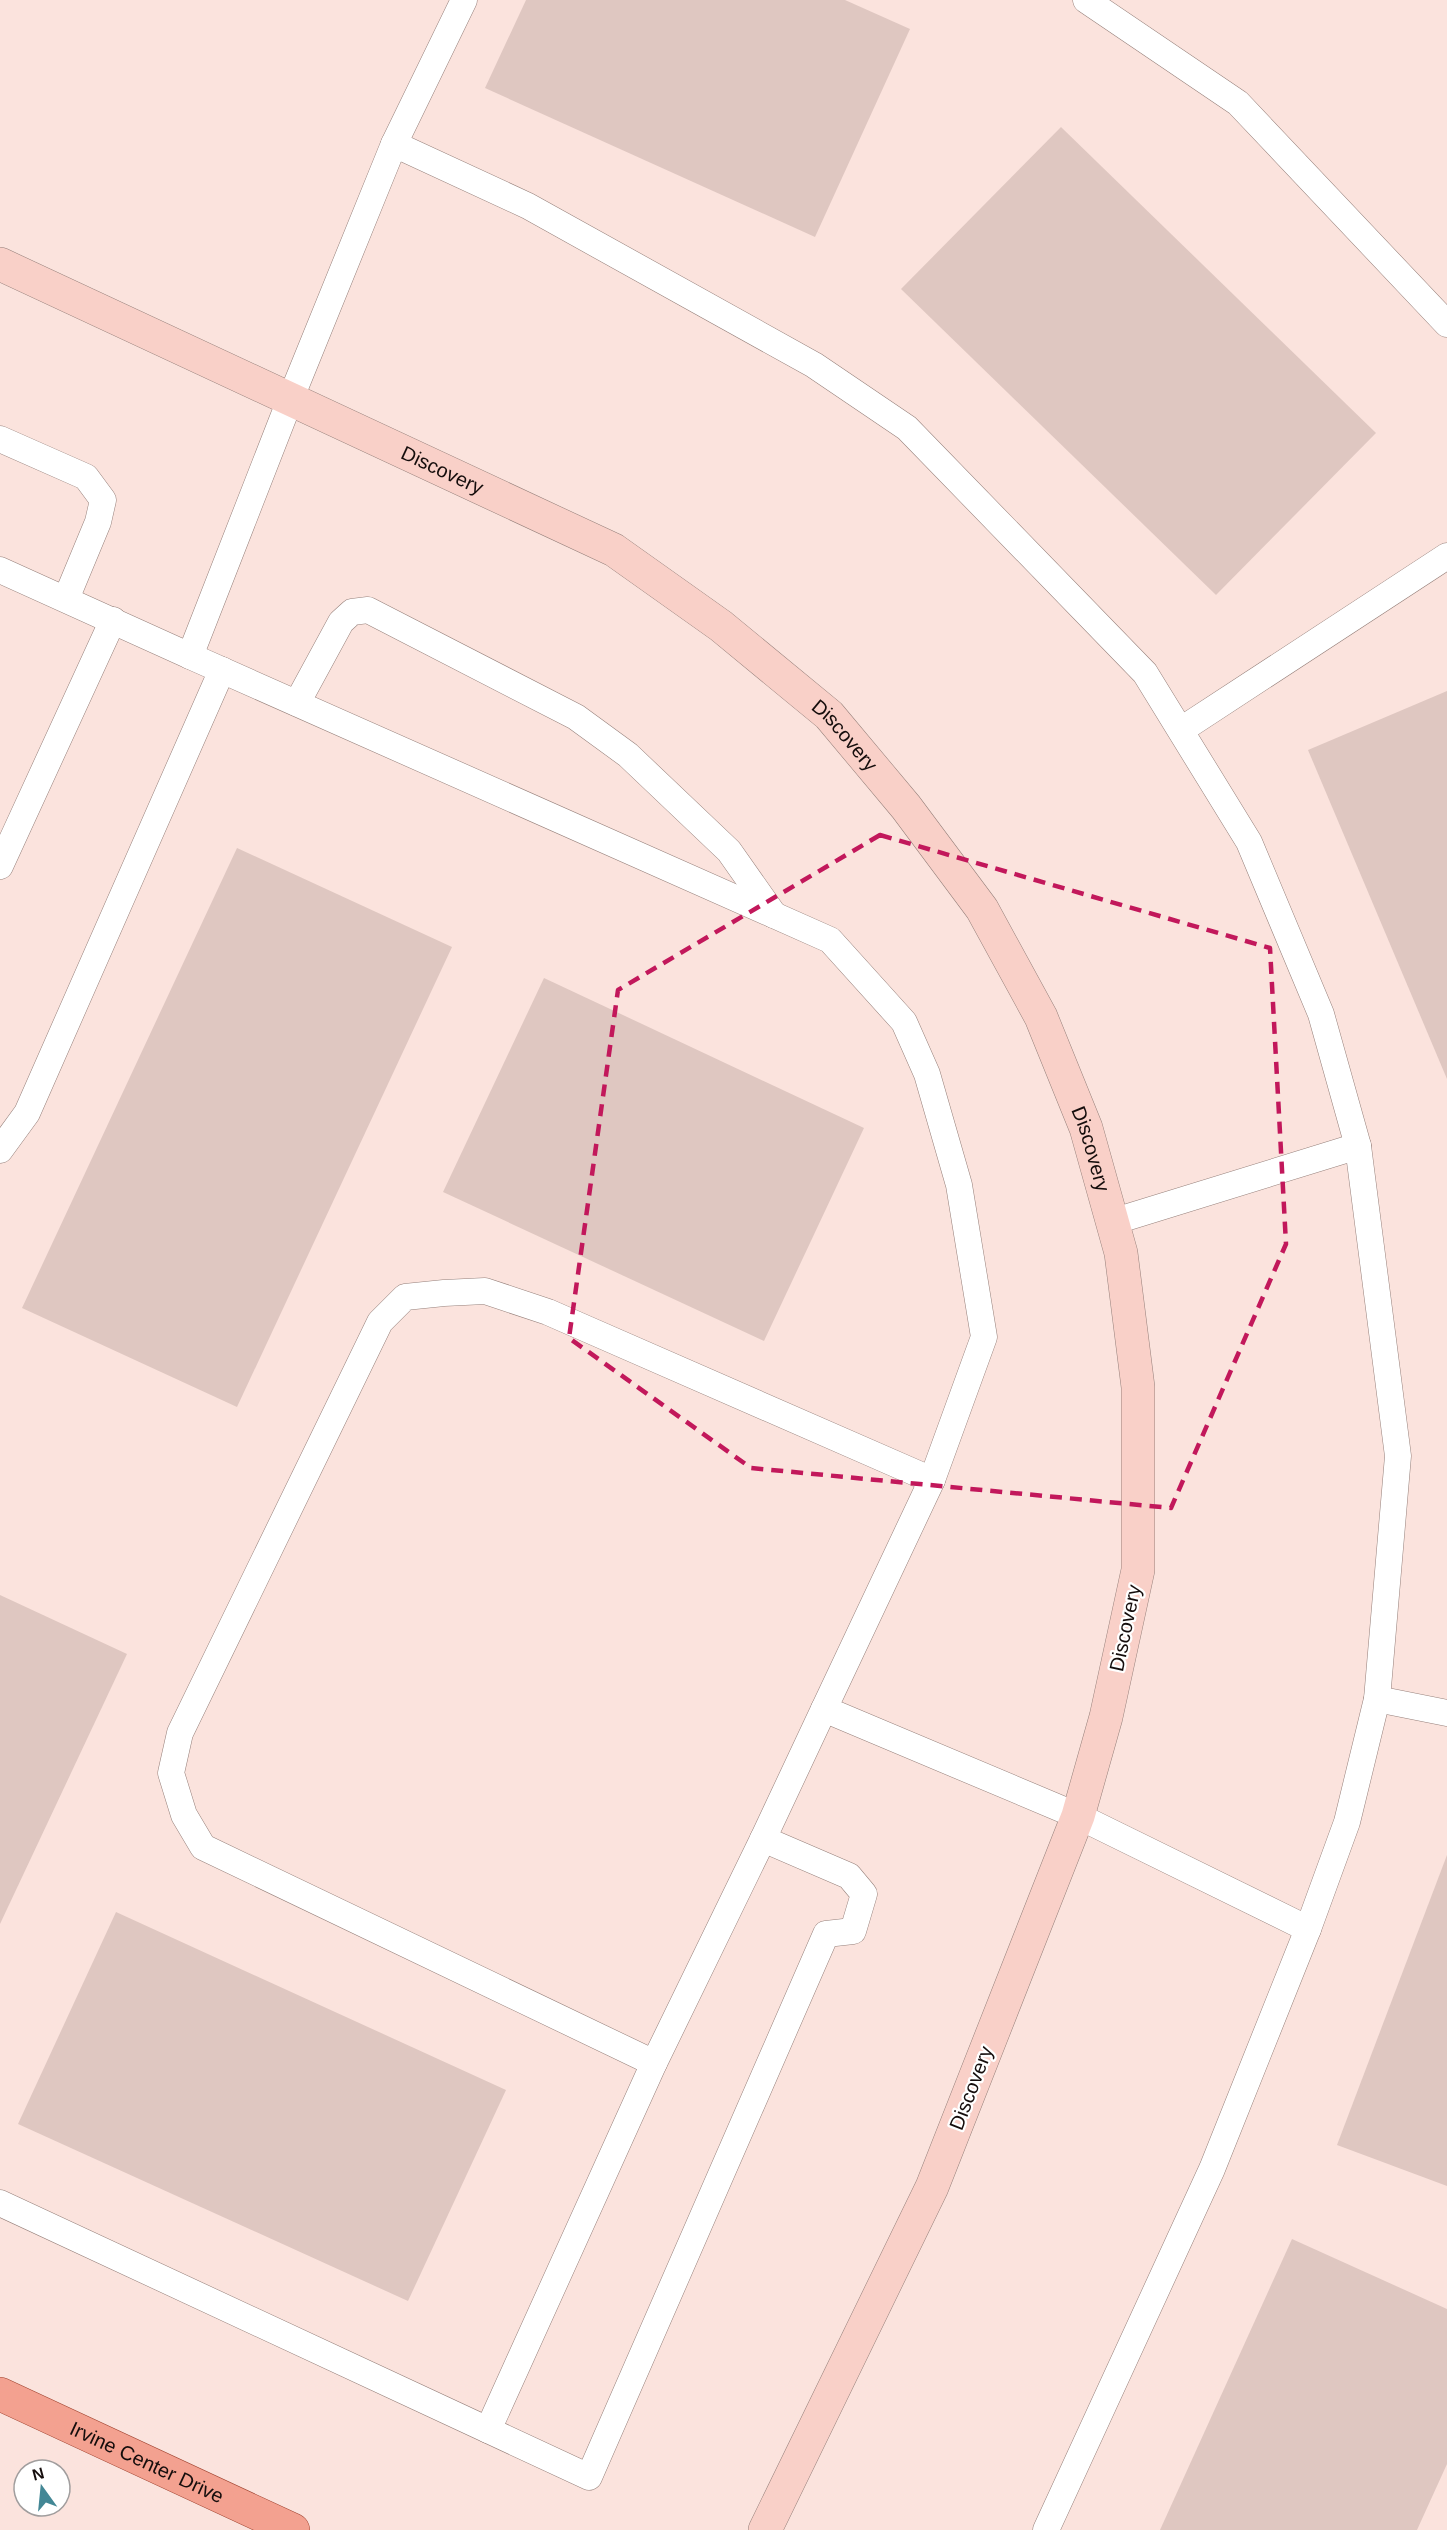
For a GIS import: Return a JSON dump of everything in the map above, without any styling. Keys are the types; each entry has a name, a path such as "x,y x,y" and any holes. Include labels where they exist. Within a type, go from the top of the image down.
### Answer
{"main road":[{"name":"Irvine Center Drive","path":"0,2394 293,2530"}],"street":[{"name":"Discovery","path":"0,264 614,550 721,626 829,715 906,807 982,909 1041,1017 1086,1128 1121,1253 1138,1387 1138,1570 1106,1717 1078,1816 933,2187 765,2530"}],"lane":[{"path":"190,656 290,400 394,144 464,0"},
{"path":"1086,0 1239,103 1447,324"},
{"path":"394,144 528,206 814,365 907,428 1144,673 1249,842 1321,1014 1358,1146 1398,1456 1377,1699 1347,1822 1308,1929 1212,2169 1046,2530"},
{"path":"0,439 86,477 103,500 98,522 66,599"},
{"path":"1181,730 1447,556"},
{"path":"0,570 830,940 904,1022 927,1074 959,1185 984,1337 932,1480 763,1839 654,2063 488,2430"},
{"path":"297,703 341,622 352,612 368,610 576,717 628,755 729,851 774,915"},
{"path":"0,866 113,620"},
{"path":"0,1150 27,1113 222,670"},
{"path":"1112,1222 1358,1146"},
{"path":"654,2063 203,1847 183,1815 171,1773 180,1733 380,1323 405,1298 485,1291 538,1309 932,1480"},
{"path":"1377,1699 1447,1713"},
{"path":"824,1709 1078,1816 1308,1929"},
{"path":"0,2203 589,2476 826,1934 853,1931 864,1894 849,1876 763,1839"}],"highlighted area":[{"path":"880,835 1270,948 1286,1244 1171,1508 751,1468 569,1338 618,990"}],"building":[{"path":"526,0 845,0 910,29 815,237 485,88"},
{"path":"1061,127 1376,433 1216,595 901,289"},
{"path":"1447,691 1447,1079 1308,750"},
{"path":"237,848 452,947 237,1407 22,1308"},
{"path":"544,978 864,1128 764,1341 443,1192"},
{"path":"0,1595 127,1654 0,1924"},
{"path":"1447,1855 1447,2186 1337,2145"},
{"path":"116,1912 506,2090 408,2301 18,2124"},
{"path":"1292,2239 1447,2309 1447,2464 1417,2530 1160,2530"}]}
